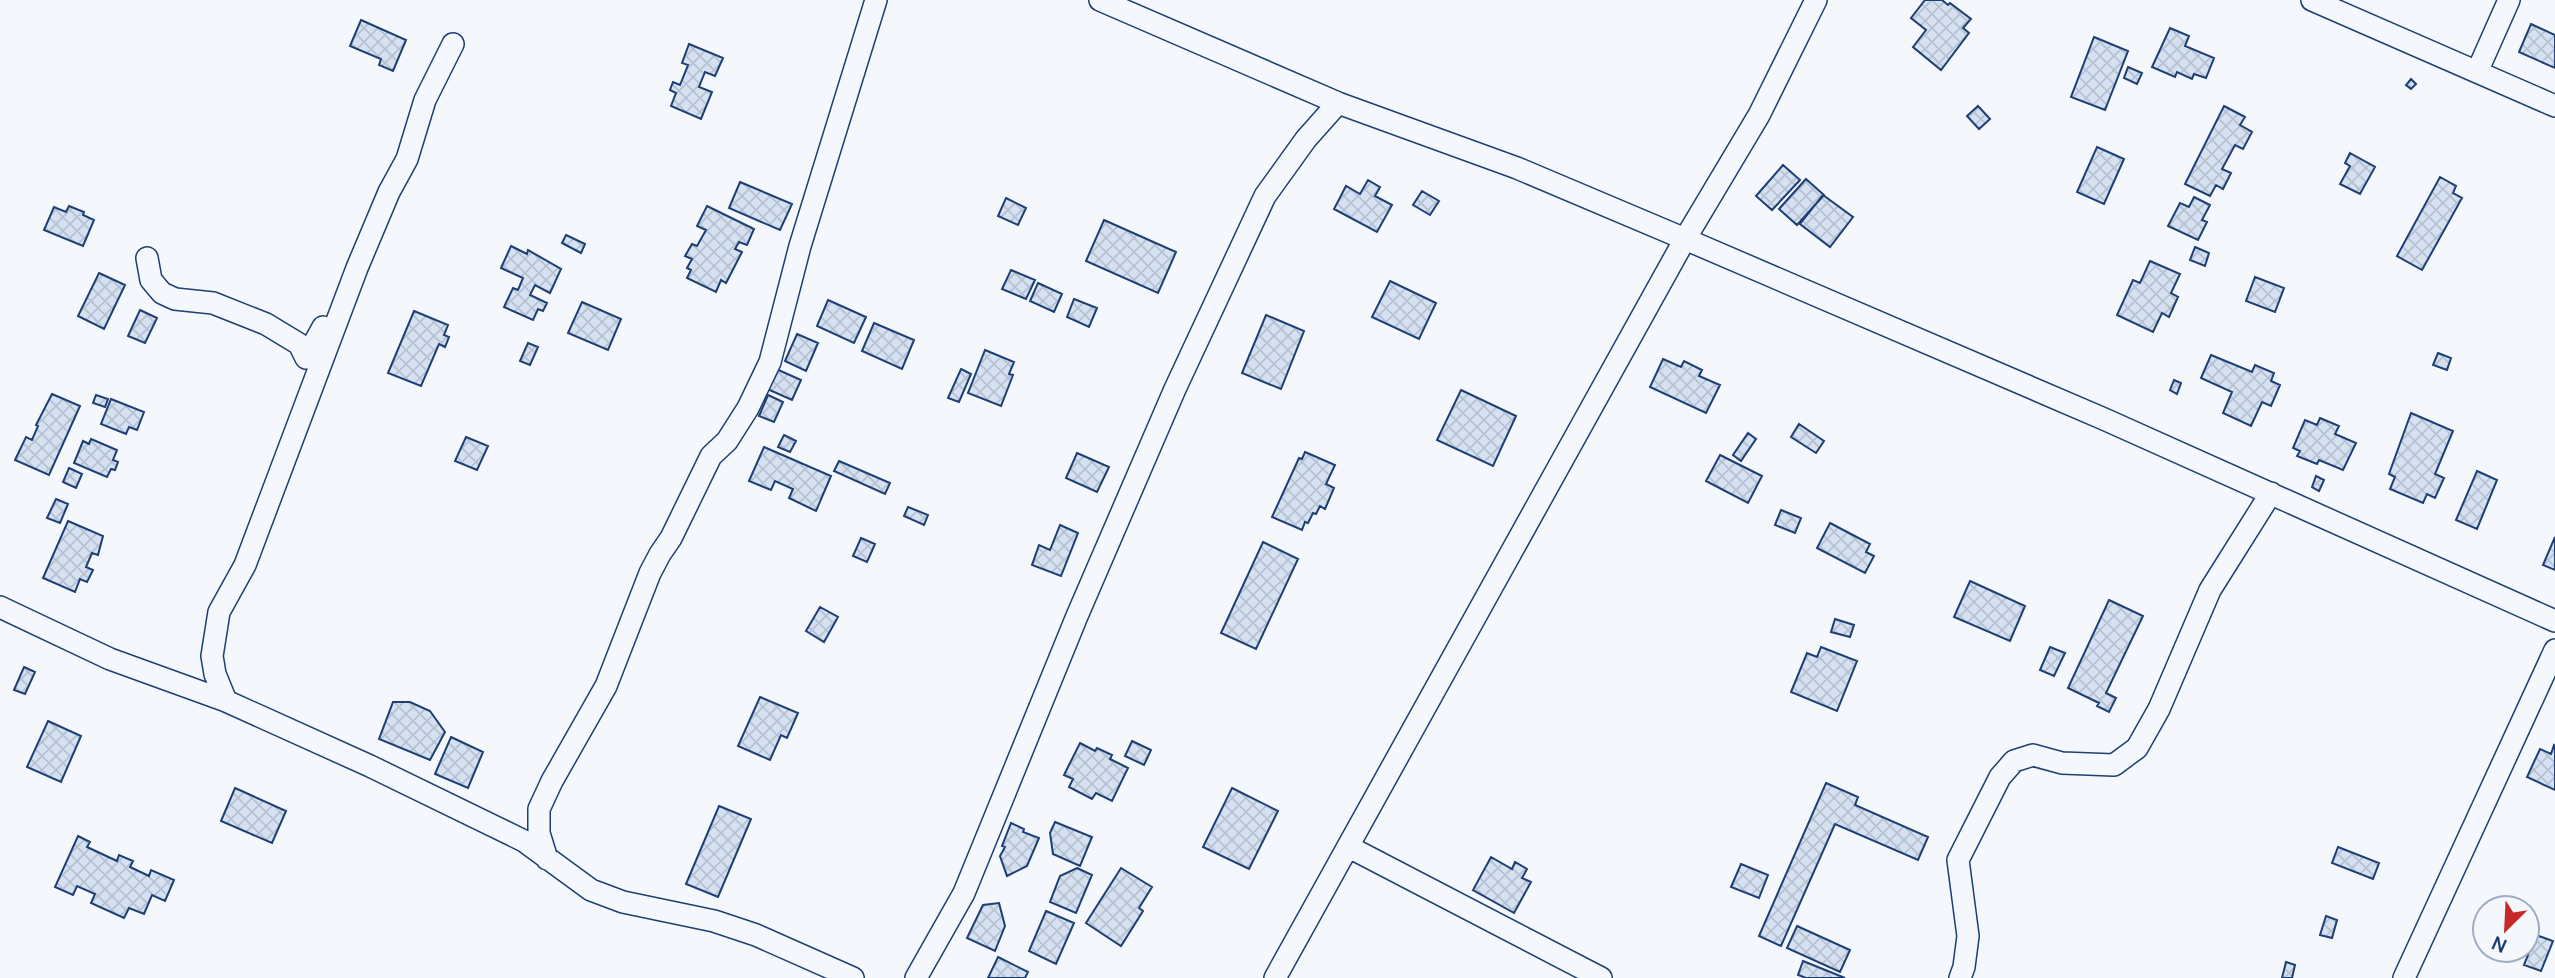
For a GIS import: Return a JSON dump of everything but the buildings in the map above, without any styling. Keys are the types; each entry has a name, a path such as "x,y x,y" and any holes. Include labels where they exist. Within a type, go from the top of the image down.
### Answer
{"street":[{"path":"547,859 539,833 539,809 606,686 650,573 671,538 711,456 727,441 748,408 770,362 800,246 876,0"},
{"path":"1100,0 1338,103 1517,168 1685,239 2271,493 2555,621"},
{"path":"1275,978 1685,239 1759,115 1816,0"},
{"path":"2312,0 2555,106"},
{"path":"2476,72 2509,0"},
{"path":"226,701 215,674 212,656 219,612 245,565 357,268 389,192 407,159 425,100 453,44"},
{"path":"916,978 964,893 1077,616 1175,389 1265,196 1306,139 1338,103"},
{"path":"147,258 151,280 162,293 175,299 213,303 266,324 299,344 306,358 357,268"},
{"path":"1960,978 1968,936 1958,860 2000,777 2014,761 2033,755 2063,763 2113,765 2137,748 2159,709 2210,590 2271,493"},
{"path":"0,607 110,659 226,701 370,766 524,841 591,890 623,902 713,921 756,935 853,978"},
{"path":"2404,978 2555,650"},
{"path":"1349,847 1601,978"}]}
